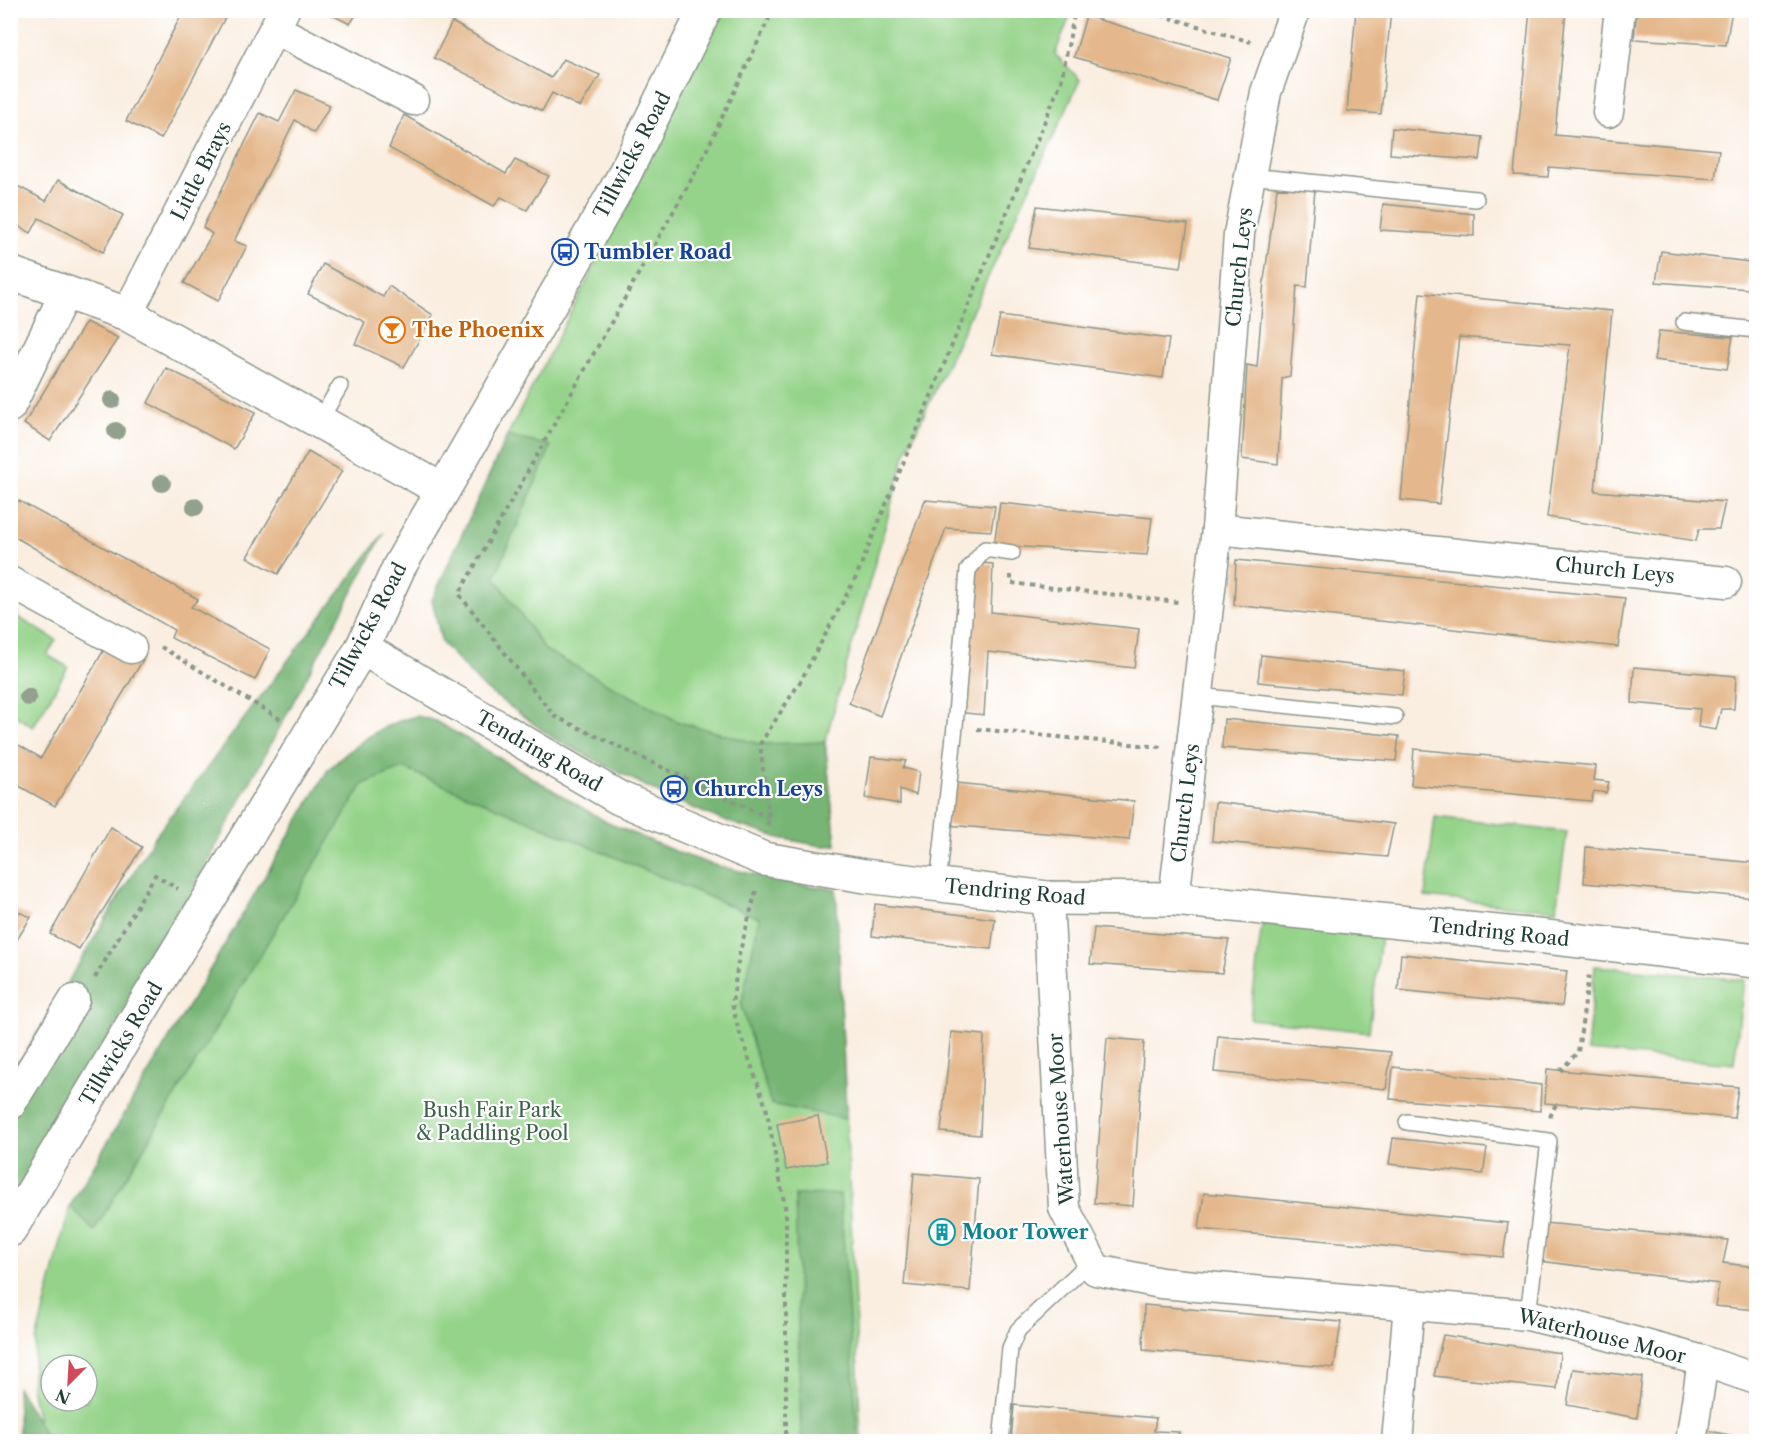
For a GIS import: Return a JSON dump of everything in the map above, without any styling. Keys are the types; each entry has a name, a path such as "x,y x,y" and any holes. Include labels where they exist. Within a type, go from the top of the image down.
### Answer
{"street":[{"name":"Tillwicks Road","path":"10,1230 362,648 399,567 621,181 705,10"},
{"name":"Church Leys","path":"1174,899 1217,529 1239,234 1266,92 1295,10"},
{"path":"1608,112 1620,10"},
{"name":"Little Brays","path":"128,314 280,20 413,100"},
{"path":"10,273 128,314 442,490"},
{"path":"10,407 66,291"},
{"name":"Church Leys","path":"1217,529 1726,582"},
{"path":"10,582 131,648"},
{"name":"Tendring Road","path":"362,648 620,798 764,859 865,876 1048,898 1174,899 1756,961"},
{"name":"Waterhouse Moor","path":"1048,898 1064,1208 1096,1270 1161,1283 1528,1316 1703,1361 1756,1379"},
{"path":"10,1105 74,1000"},
{"path":"1397,1442 1409,1305"},
{"path":"1691,1442 1703,1361"}],"lane":[{"path":"1250,176 1476,199"},
{"path":"1684,322 1756,330"},
{"path":"319,422 340,386"},
{"path":"938,885 955,726 968,570 985,549 1012,553"},
{"path":"1198,696 1395,717"},
{"path":"1407,1122 1549,1141 1528,1316"},
{"path":"1001,1442 1010,1348 1018,1330 1091,1261"}],"path":[{"path":"769,818 554,716 459,594 699,164 774,10"},
{"path":"786,1442 786,1212 766,1107 738,1028 732,1004 739,955 764,859 769,818 760,744 800,682 856,577 1061,82 1075,10"},
{"path":"1144,10 1281,51"},
{"path":"1166,17 1167,10"},
{"path":"1012,553 1011,583 1208,606"},
{"path":"131,648 157,644 288,724"},
{"path":"955,726 1191,750"},
{"path":"74,1000 96,978 156,875 186,893"},
{"path":"1560,1071 1578,1052 1593,942"},
{"path":"1218,1440 1233,1442"}],"green space":[{"path":"713,11 1072,11 1055,54 1080,80 905,455 825,742 836,845 822,846 780,838 722,820 667,797 555,739 483,687 442,643 432,600 507,436 646,166"},
{"path":"507,436 551,446 495,577 545,650 679,722 760,744 825,742 836,845 822,846 780,838 722,820 667,797 555,739 483,687 442,643 432,600"},
{"path":"384,533 164,943 11,1207 11,1077 154,838"},
{"path":"11,613 56,640 47,655 68,667 33,727 11,713"},
{"name":"Bush Fair Park & Paddling Pool","path":"417,716 435,721 606,822 679,853 710,864 795,884 836,889 861,1441 42,1441 31,1387 36,1341 70,1206 328,770 348,752 391,724"},
{"path":"417,716 435,721 606,822 679,853 710,864 795,884 836,889 846,1119 771,1104 741,1006 759,918 403,768 363,784 94,1231 70,1206 328,770 348,752 380,730"},
{"path":"1435,817 1567,832 1556,910 1425,897"},
{"path":"1262,924 1381,936 1369,1032 1250,1019"},
{"path":"1595,966 1744,980 1734,1064 1587,1051"},
{"path":"840,1194 858,1441 801,1441 795,1195"},
{"path":"17,1387 49,1441 19,1441"}],"building":[{"path":"184,10 229,10 161,139 126,121"},
{"path":"322,10 359,10 350,24"},
{"path":"1356,10 1391,10 1381,114 1347,111"},
{"path":"1530,10 1566,10 1555,135 1719,150 1715,179 1549,167 1548,177 1514,175"},
{"path":"1637,10 1732,10 1726,45 1634,39"},
{"path":"1086,16 1231,58 1217,100 1074,57"},
{"path":"452,22 551,78 563,59 600,75 580,107 552,93 542,111 434,58"},
{"path":"296,90 330,105 314,133 295,120 234,241 247,246 218,301 184,283 212,234 203,227 260,113 279,122"},
{"path":"404,115 506,174 515,160 549,176 527,210 501,197 494,206 389,148"},
{"path":"1392,128 1483,137 1480,160 1390,154"},
{"path":"58,180 123,215 103,252 39,218 31,233 10,222 10,182 46,201"},
{"path":"1277,188 1315,189 1307,287 1297,286 1290,376 1282,378 1278,464 1242,459 1247,365 1257,367 1264,280"},
{"path":"1383,204 1474,214 1474,236 1380,230"},
{"path":"1037,206 1188,224 1181,267 1029,248"},
{"path":"1661,251 1749,262 1749,289 1656,282"},
{"path":"323,264 383,297 389,286 433,315 404,367 355,344 365,322 308,294"},
{"path":"1420,293 1612,311 1595,491 1725,502 1719,529 1699,529 1696,541 1547,517 1570,345 1459,337 1439,504 1401,500"},
{"path":"1000,316 1169,339 1163,378 992,354"},
{"path":"86,322 118,338 50,441 24,424"},
{"path":"1659,331 1733,337 1727,369 1654,360"},
{"path":"166,368 256,412 234,449 148,403"},
{"path":"308,452 342,471 278,574 247,557"},
{"path":"10,496 198,599 191,607 270,649 255,680 171,638 174,630 10,534"},
{"path":"925,500 995,506 991,531 946,528 880,716 849,703"},
{"path":"1000,503 1152,518 1147,555 994,545"},
{"path":"1236,560 1625,598 1618,647 1234,605"},
{"path":"969,562 993,564 991,612 1139,629 1134,668 988,652 984,715 956,712"},
{"path":"109,641 143,660 55,806 10,781 10,740 41,758"},
{"path":"1261,655 1405,671 1402,695 1258,682"},
{"path":"1634,667 1736,676 1734,709 1721,709 1716,730 1698,727 1700,709 1632,703"},
{"path":"1224,719 1399,736 1396,761 1222,748"},
{"path":"1414,749 1596,766 1594,780 1609,782 1606,793 1594,791 1591,801 1411,785"},
{"path":"871,757 906,761 903,768 919,772 916,795 900,789 900,804 865,798"},
{"path":"947,782 1134,801 1129,840 947,825"},
{"path":"1215,802 1394,824 1387,857 1212,841"},
{"path":"111,827 142,847 79,949 50,934"},
{"path":"1586,847 1756,863 1756,898 1584,883"},
{"path":"875,904 995,919 991,949 872,936"},
{"path":"10,908 31,917 10,951"},
{"path":"1094,928 1229,940 1222,973 1090,964"},
{"path":"1401,954 1567,971 1562,1006 1398,990"},
{"path":"951,1032 984,1035 980,1135 941,1132"},
{"path":"1218,1036 1391,1052 1386,1089 1214,1072"},
{"path":"1107,1038 1144,1041 1133,1206 1094,1203"},
{"path":"1393,1067 1541,1085 1540,1111 1390,1099"},
{"path":"1547,1069 1738,1087 1734,1118 1545,1103"},
{"path":"818,1116 827,1162 786,1170 777,1124"},
{"path":"1393,1138 1487,1148 1483,1174 1389,1164"},
{"name":"Moor Tower","path":"914,1173 979,1179 970,1291 904,1285"},
{"path":"1204,1193 1508,1223 1503,1257 1199,1229"},
{"path":"1544,1223 1728,1240 1723,1263 1756,1267 1756,1310 1715,1306 1719,1284 1540,1261"},
{"path":"1144,1305 1341,1322 1334,1368 1143,1350"},
{"path":"1443,1335 1560,1353 1557,1389 1434,1376"},
{"path":"1573,1369 1642,1377 1637,1418 1567,1405"},
{"path":"1014,1405 1156,1418 1154,1431 1179,1432 1176,1442 1011,1442"},
{"path":"1704,1430 1756,1440 1756,1442 1702,1442"}],"place":[{"name":"Tumbler Road","path":"565,252"},
{"name":"The Phoenix","path":"392,330"},
{"name":"Church Leys","path":"674,789"},
{"name":"Moor Tower","path":"942,1232"}]}
